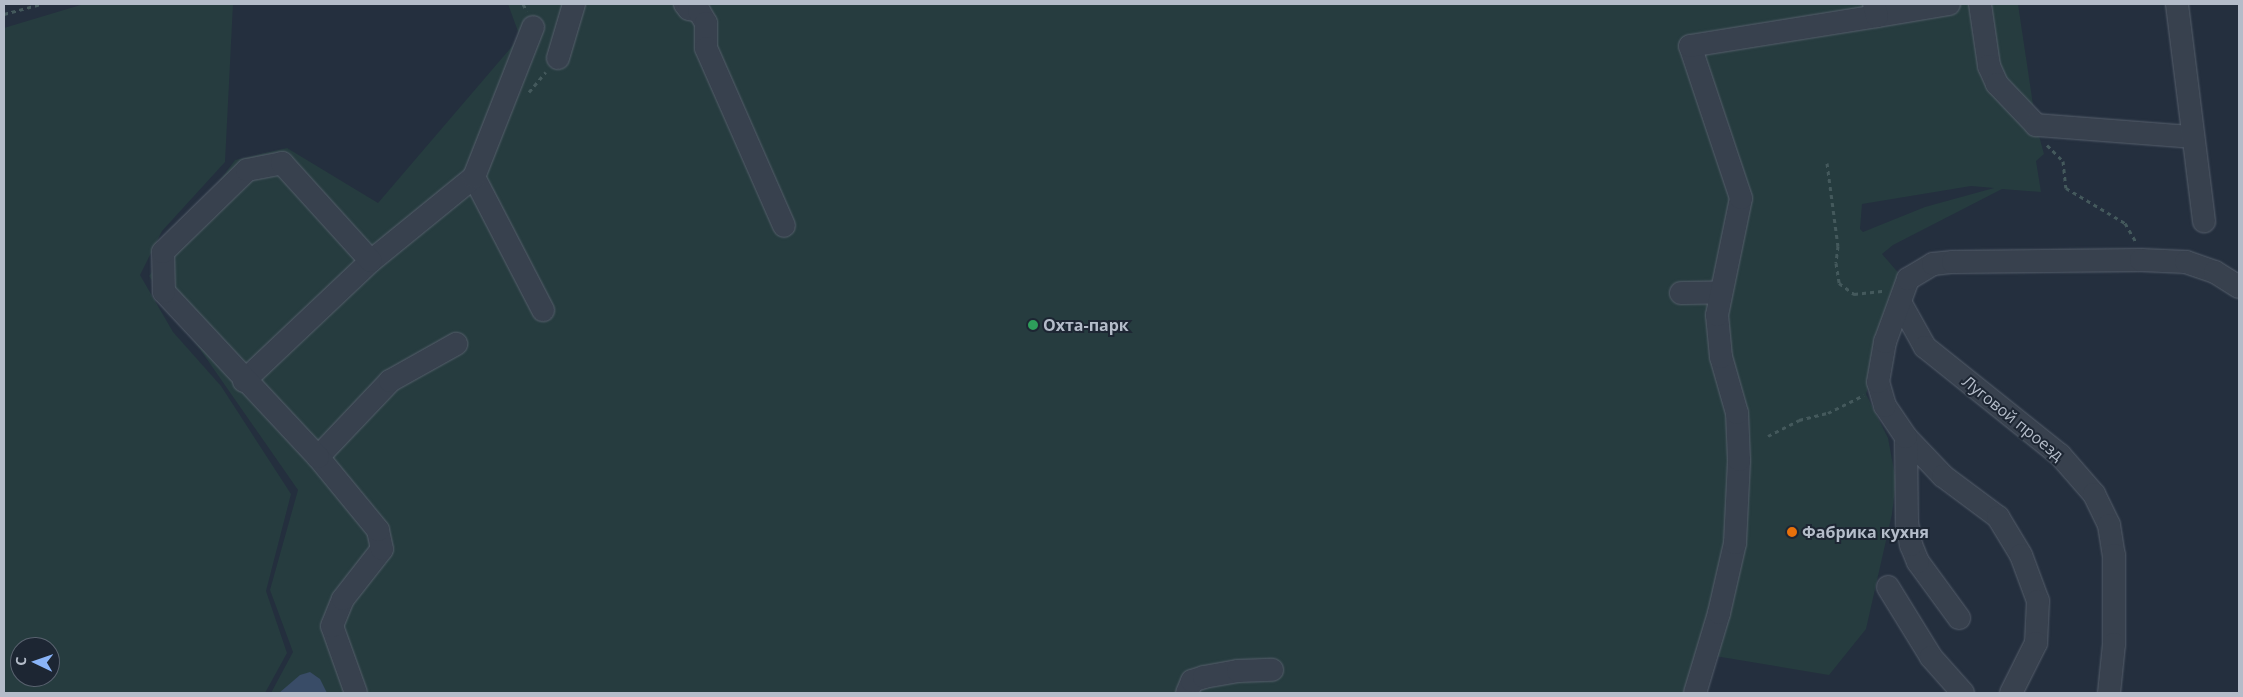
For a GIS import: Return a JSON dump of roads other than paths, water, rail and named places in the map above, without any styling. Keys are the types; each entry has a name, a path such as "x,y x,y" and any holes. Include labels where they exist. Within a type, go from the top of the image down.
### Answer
{"street":[{"path":"558,58 574,4"},
{"path":"686,4 689,9 699,12 706,24 706,48 784,226"},
{"path":"1695,693 1735,543 1739,460 1737,413 1721,357 1717,315 1720,292 1741,198 1690,46 1876,10 1949,4"},
{"path":"1980,4 1989,66 1997,84 2040,126 2193,137"},
{"path":"2177,4 2204,221"},
{"path":"244,381 371,261 474,178 533,27"},
{"path":"356,693 332,626 343,599 382,549 378,530 318,457 244,381 164,292 163,252 247,170 282,163 371,261"},
{"path":"474,178 543,310"},
{"path":"2011,693 2036,643 2038,601 2021,555 1998,517 1943,476 1906,437 1885,406 1878,382 1885,342 1908,279 1933,264 1953,262 2141,260 2186,262 2215,272 2239,287"},
{"path":"1681,292 1720,292"},
{"name":"Луговой проезд","path":"1902,294 1925,347 2060,455 2094,494 2109,525 2114,555 2114,636 2109,693"},
{"path":"318,457 390,381 456,344"},
{"path":"1906,437 1907,523 1911,545 1918,562 1959,618"},
{"path":"1888,587 1931,657 1963,693"},
{"path":"1187,693 1192,681 1204,677 1238,671 1272,670"}],"water":[{"path":"310,672 320,679 327,693 279,693 300,675"}],"place":[{"name":"Охта-парк","path":"1033,325"},
{"name":"Фабрика кухня","path":"1792,532"}]}
